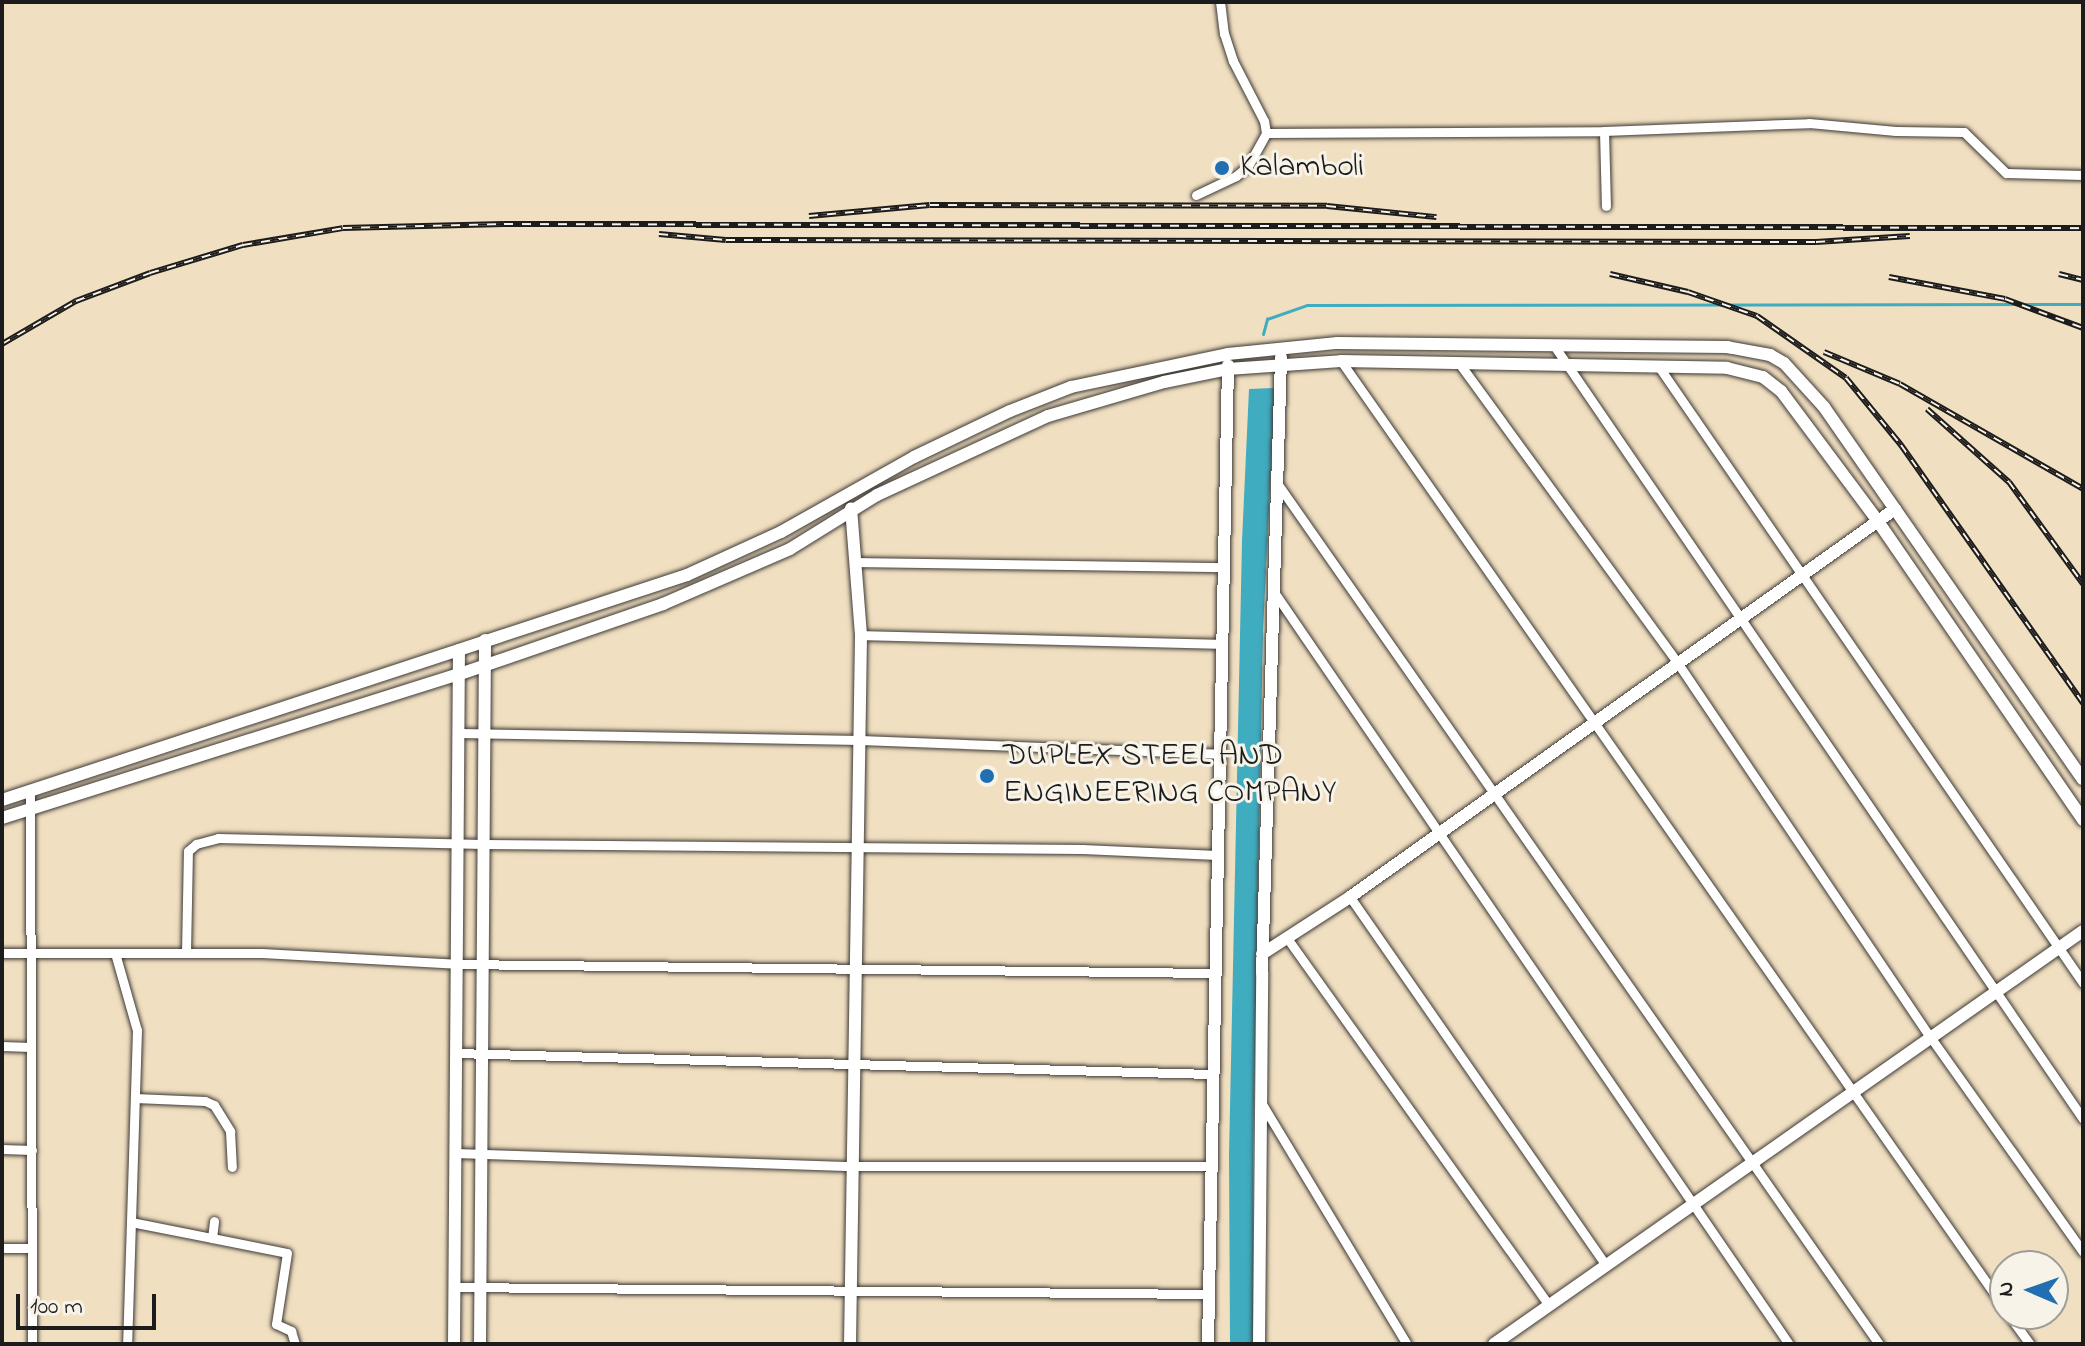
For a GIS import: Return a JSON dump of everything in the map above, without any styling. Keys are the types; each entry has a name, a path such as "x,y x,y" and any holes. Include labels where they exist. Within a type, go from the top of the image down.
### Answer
{"street":[{"path":"1196,195 1236,176 1248,166 1264,142 1266,133 1224,34 1220,2"},
{"path":"1266,133 1604,131 1809,123 1896,131 1964,132 2006,173 2083,175"},
{"path":"1604,131 1606,206"},
{"path":"2,800 687,575 781,532 914,457 1010,411 1071,387 1230,353 1337,343 1727,347 1770,355 1798,375 1815,397 2083,779"},
{"path":"1259,1344 1262,954 1277,483 1276,347"},
{"path":"1555,347 1565,366 1998,991 2083,1119"},
{"path":"1208,1344 1230,353"},
{"path":"1341,361 1592,724 1989,1286"},
{"path":"2,818 460,674 740,574 851,514 877,495 1020,426 1164,382 1231,369 1341,361 1727,368 1763,377 1781,391 1877,520 2083,820"},
{"path":"1459,363 1679,665 1931,1038 2083,1252"},
{"path":"1659,367 2083,983"},
{"path":"1277,483 1497,793 1879,1344"},
{"path":"850,493 861,635 850,1344"},
{"path":"1262,954 1350,897 1895,509"},
{"path":"857,562 1224,567"},
{"path":"1274,592 1789,1344"},
{"path":"861,635 1222,644"},
{"path":"480,1344 485,640"},
{"path":"454,1344 459,650"},
{"path":"459,733 860,740 1219,754"},
{"path":"30,793 32,1344"},
{"path":"186,953 185,866 188,851 205,840 1082,849 1217,855"},
{"path":"1350,897 1606,1266"},
{"path":"1494,1344 2083,931"},
{"path":"1287,938 1549,1305"},
{"path":"2,953 262,953 456,964 1214,973"},
{"path":"115,953 137,1030 127,1344"},
{"path":"2,1046 31,1047"},
{"path":"455,1053 1212,1074"},
{"path":"135,1098 205,1101 214,1105 230,1131 232,1167"},
{"path":"1262,1104 1407,1344"},
{"path":"2,1149 32,1150"},
{"path":"455,1153 853,1166 1210,1166"},
{"path":"212,1238 214,1221"},
{"path":"131,1222 287,1253 276,1324 291,1331 295,1344"},
{"path":"2,1248 32,1248"},
{"path":"454,1287 1208,1294"}],"water":[{"path":"1275,388 1263,631 1253,1153 1253,1344 1230,1344 1229,1155 1242,541 1249,389"}],"waterway":[{"path":"1263,334 1267,319 1307,305 2083,304"}],"railway":[{"path":"809,216 930,205 1327,206 1436,217"},
{"path":"2,344 76,301 150,273 243,245 343,228 504,224 2083,228"},
{"path":"659,234 726,240 1816,242 1910,236"},
{"path":"1610,274 1688,292 1757,316 1846,378 1901,445 2083,703"},
{"path":"2059,274 2083,280"},
{"path":"1889,277 2005,299 2083,328"},
{"path":"1824,352 1900,384 2083,489"},
{"path":"1927,409 2009,482 2083,584"}],"place":[{"name":"Kalamboli","path":"1222,168"},
{"name":"DUPLEX STEEL AND ENGINEERING COMPANY","path":"987,776"}]}
